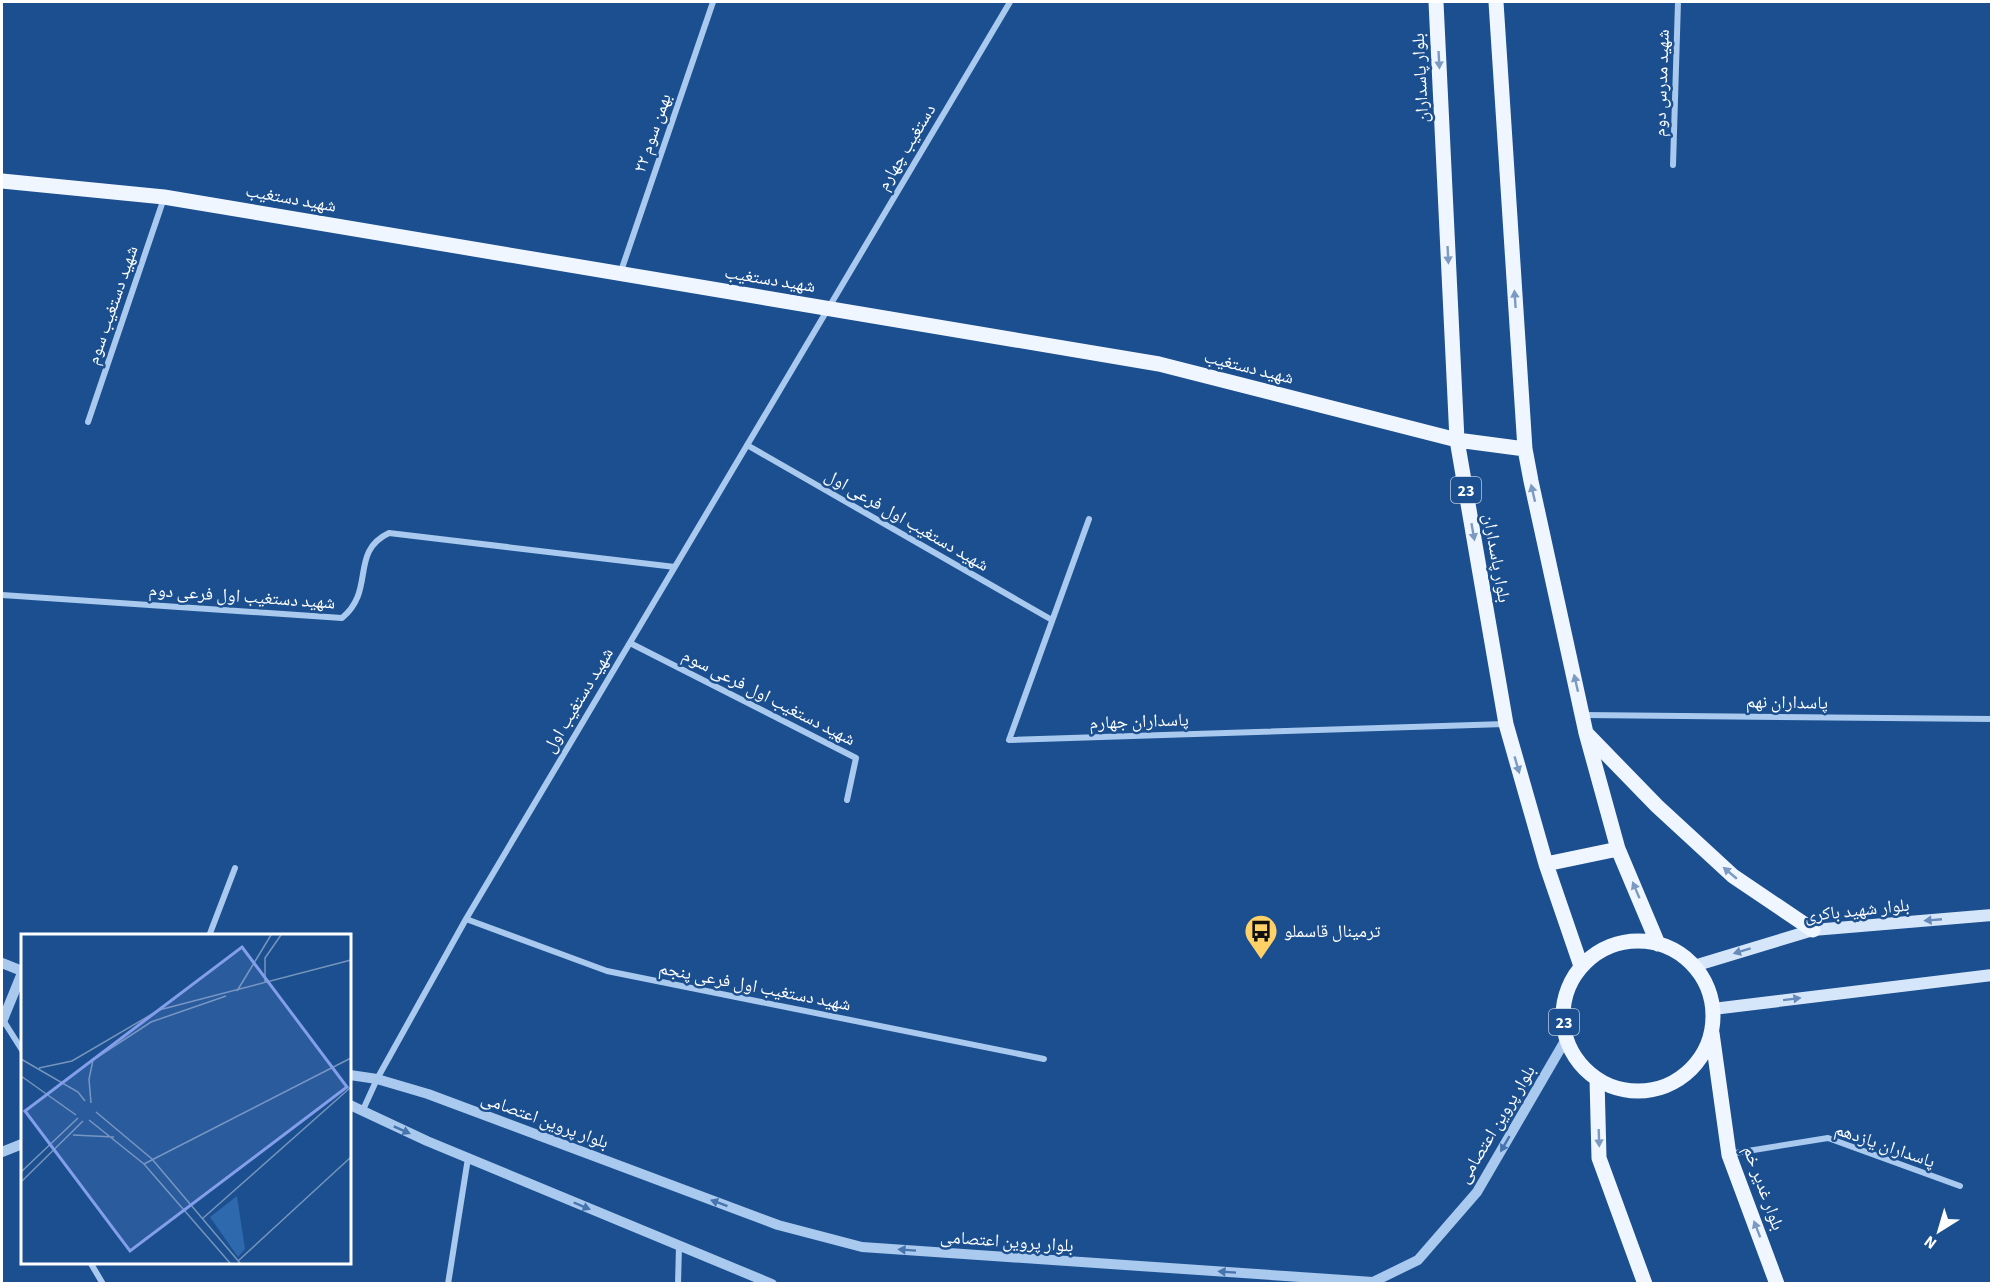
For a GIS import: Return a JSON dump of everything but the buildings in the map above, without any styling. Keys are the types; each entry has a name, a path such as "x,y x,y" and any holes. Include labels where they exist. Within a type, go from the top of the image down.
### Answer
{"main road":[{"name":"بلوار پاسداران","path":"1436,2 1457,440 1506,724 1546,864 1581,966"},
{"path":"1496,2 1525,448 1586,733 1618,849 1658,944"},
{"name":"شهید دستغیب","path":"2,181 164,197 1159,364 1457,440 1525,448"},
{"path":"1586,733 1657,806 1733,876 1813,930"},
{"path":"1546,864 1618,849"},
{"name":"بلوار شهید باکری","path":"1694,966 1813,930 1992,915"},
{"name":"23","path":"1626,942 1658,944 1676,951 1694,966 1707,986 1713,1009 1712,1033 1688,1073 1668,1086 1644,1091 1620,1090 1597,1079 1578,1062 1566,1039 1562,1013 1567,988 1581,966 1601,950 1626,942"},
{"path":"1713,1009 1992,975"},
{"name":"بلوار غدیر خم","path":"1712,1033 1729,1155 1778,1284"},
{"path":"1597,1079 1599,1158 1645,1284"}],"street":[{"name":"۲۲ بهمن سوم","path":"620,274 713,2"},
{"name":"دستغیب چهارم","path":"828,309 1010,2"},
{"name":"شهید مدرس دوم","path":"1673,165 1678,2"},
{"name":"شهید دستغیب سوم","path":"88,422 164,197"},
{"name":"شهید دستغیب اول","path":"362,1112 377,1079 466,919 828,309"},
{"name":"شهید دستغیب اول فرعی اول","path":"747,445 1052,620"},
{"name":"پاسداران جهارم","path":"1089,519 1009,740 1506,724"},
{"name":"شهید دستغیب اول فرعی دوم","path":"2,595 342,618 353,609 360,595 368,549 376,539 389,533 675,567"},
{"name":"شهید دستغیب اول فرعی سوم","path":"630,643 856,758 847,800"},
{"name":"پاسداران نهم","path":"1583,715 1992,719"},
{"path":"210,934 235,868"},
{"name":"شهید دستغیب اول فرعی پنجم","path":"466,919 607,971 1044,1059"},
{"path":"2,963 21,972"},
{"path":"21,974 2,1021 21,1049"},
{"name":"بلوار پروین اعتصامی","path":"351,1075 377,1079 428,1094 778,1225 862,1247 1373,1282 1418,1260 1477,1192 1566,1039"},
{"path":"351,1106 468,1158 772,1284"},
{"name":"پاسداران یازدهم","path":"1729,1155 1828,1138 1960,1186"},
{"path":"2,1152 21,1144"},
{"path":"448,1284 468,1158"},
{"path":"678,1284 679,1246"},
{"path":"91,1264 103,1284"}],"place":[{"name":"ترمینال قاسملو","path":"1261,960"}]}
